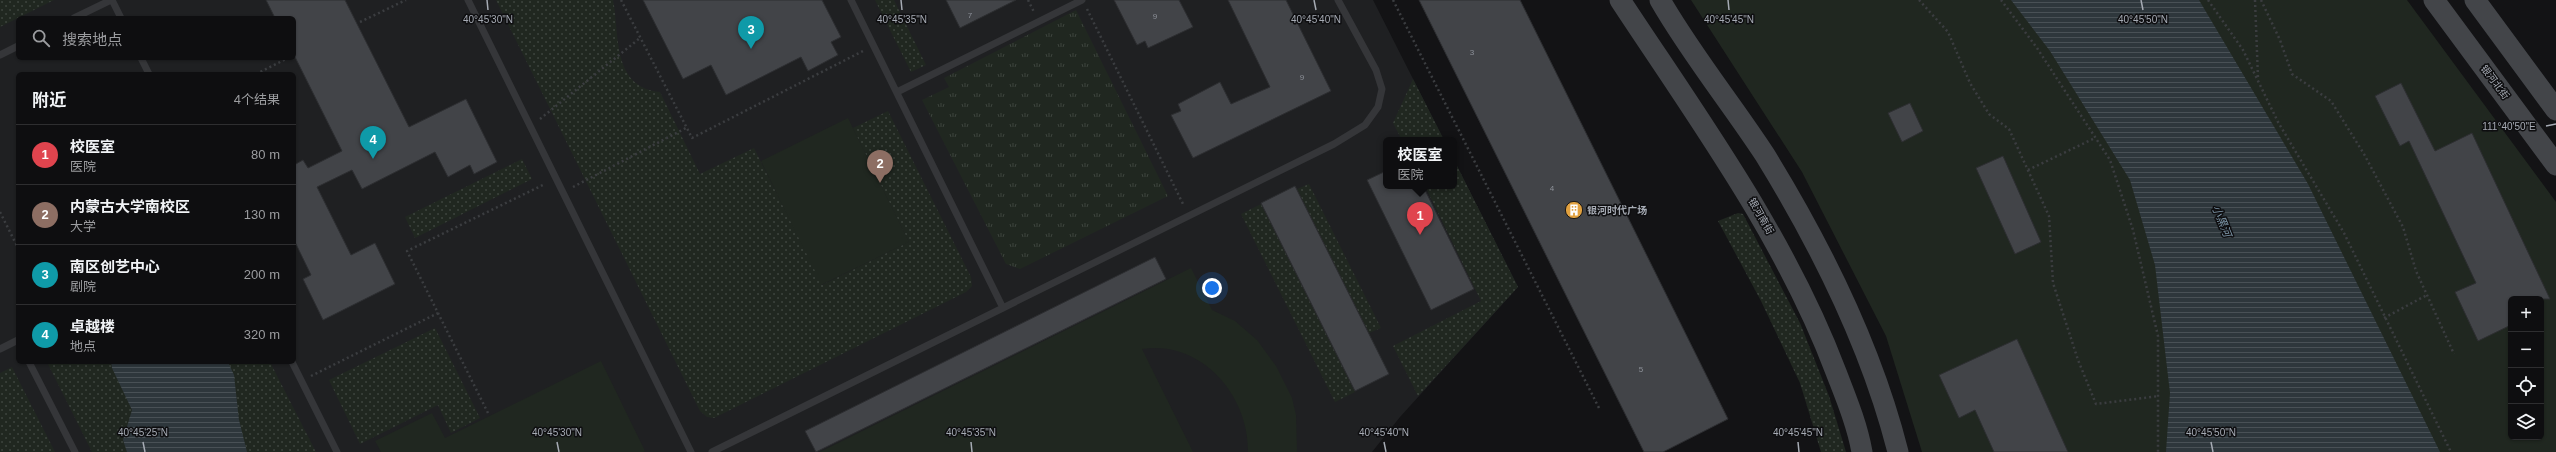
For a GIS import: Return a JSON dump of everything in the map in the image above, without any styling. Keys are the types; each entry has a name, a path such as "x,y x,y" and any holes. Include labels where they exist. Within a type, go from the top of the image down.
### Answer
{"main road":[{"name":"银河南街","path":"1620,0 1762,215 1819,326 1858,432 1862,452"},
{"path":"1660,0 1765,156 1818,251 1854,321 1888,413 1898,452"},
{"name":"银河北街","path":"2434,0 2556,165"},
{"path":"2475,0 2556,110"}],"lane":[{"path":"78,16 111,0 120,16"},
{"path":"468,0 691,452"},
{"path":"851,0 1003,308"},
{"path":"897,92 1082,0"},
{"path":"712,452 1334,144 1365,125 1378,107 1382,89 1376,70 1338,0"},
{"path":"0,55 16,47"},
{"path":"142,60 148,72"},
{"path":"0,349 16,341"},
{"path":"30,364 75,452"},
{"path":"293,364 337,452"}],"path":[{"path":"360,22 406,0"},
{"path":"621,0 692,138 873,46"},
{"path":"1393,0 1599,408"},
{"path":"1919,0 1948,32 1970,83 1989,114 2009,129 2049,216 2053,283 2078,360 2096,404 2159,396"},
{"path":"2001,0 2037,48 2110,160 2133,230 2158,336 2158,452"},
{"path":"2208,0 2243,50 2278,122 2344,233 2384,318 2451,452"},
{"path":"2255,0 2258,80"},
{"path":"2261,0 2280,40 2292,74 2331,101 2364,154 2402,227 2416,271 2454,354"},
{"path":"1086,7 1189,216"},
{"path":"530,127 640,38"},
{"path":"260,72 284,60"},
{"path":"562,192 686,128"},
{"path":"2028,170 2095,138"},
{"path":"488,413 408,251 556,178"},
{"path":"0,212 16,244"},
{"path":"2384,318 2427,294"},
{"path":"302,381 438,313"}],"shaded area":[{"path":"0,0 1373,0 1442,137 1383,137 1383,189 1457,189 1457,166 1518,287 1400,417 1372,452 0,452"}],"green space":[{"path":"0,0 54,0 22,16 16,16 16,19 0,27"},
{"path":"496,0 613,0 618,43 625,70 633,80 644,88 660,92 700,174 754,148 822,285 909,242 853,128 888,111 971,277 972,286 966,292 714,418 707,417 700,411"},
{"path":"875,0 894,0 926,65 911,72"},
{"path":"1691,0 2407,0 2556,202 2556,452 1922,452 1886,336 1802,172"},
{"path":"1076,10 1168,196 1020,269 1006,264 922,100 949,87 944,78"},
{"path":"1413,79 1442,137 1400,137 1393,123"},
{"path":"848,118 909,242 821,285 761,161"},
{"path":"522,159 532,179 415,238 405,217"},
{"path":"1457,166 1518,287 1418,396 1393,346 1481,301 1426,189 1457,189"},
{"path":"1309,184 1381,328 1369,333 1297,189"},
{"path":"1261,204 1355,392 1335,402 1241,214"},
{"path":"1738,213 1743,214 1800,323 1829,396 1846,452 1821,452 1800,383 1761,301 1718,221"},
{"path":"1191,268 1212,310 1235,321 1257,340 1276,366 1292,398 1296,415 1297,452 1248,452 1246,431 1240,411 1231,392 1218,376 1202,363 1184,353 1164,349 1142,349 1193,452 820,452"},
{"path":"435,328 480,418 451,433 438,405 360,444 329,380"},
{"path":"601,361 645,451 643,452 381,452 375,441 432,413 445,438"},
{"path":"48,364 271,364 316,452 92,452"},
{"path":"12,367 55,452 0,452 0,373"}],"water":[{"name":"小黑河","path":"2011,0 2199,0 2308,184 2440,452 2166,452 2170,393 2155,265 2130,180 2050,51"},
{"path":"111,364 229,364 234,375 239,420 247,452 127,452 123,440 132,410"}],"building":[{"path":"266,0 345,0 409,127 466,99 497,162 474,174 470,165 448,177 435,152 362,189 352,170 317,187 351,255 375,243 395,284 323,320 303,279 311,275 296,244 296,164 303,160 308,168 342,151 296,59 296,16 274,16"},
{"path":"643,0 822,0 841,37 831,42 838,55 808,71 801,57 726,95 711,65 683,79"},
{"path":"946,0 1016,0 960,28"},
{"path":"1114,0 1179,0 1193,27 1148,48 1145,41 1137,45"},
{"path":"1228,0 1286,0 1331,91 1193,158 1171,115 1181,111 1178,104 1220,82 1231,104 1270,87"},
{"name":"银河时代广场","path":"1419,0 1520,0 1728,419 1663,452 1644,452"},
{"path":"2401,83 2435,151 2472,133 2550,299 2544,299 2544,296 2508,296 2508,326 2478,341 2455,292 2476,283 2409,141 2400,146 2375,96"},
{"path":"1910,103 1923,131 1902,142 1888,113"},
{"path":"2003,156 2041,242 2015,254 1976,168"},
{"path":"1383,172 1383,189 1424,189 1474,289 1431,310 1367,180"},
{"path":"1295,186 1389,374 1355,391 1261,203"},
{"path":"1155,257 1166,279 816,452 805,431"},
{"path":"2017,339 2068,452 1994,452 1975,410 1959,418 1939,375"}],"place":[{"name":"南区创艺中心","path":"751,49"},
{"name":"卓越楼","path":"373,159"},
{"name":"内蒙古大学南校区","path":"880,183"},
{"name":"银河时代广场","path":"1574,210"},
{"name":"校医室","path":"1420,235"}]}
